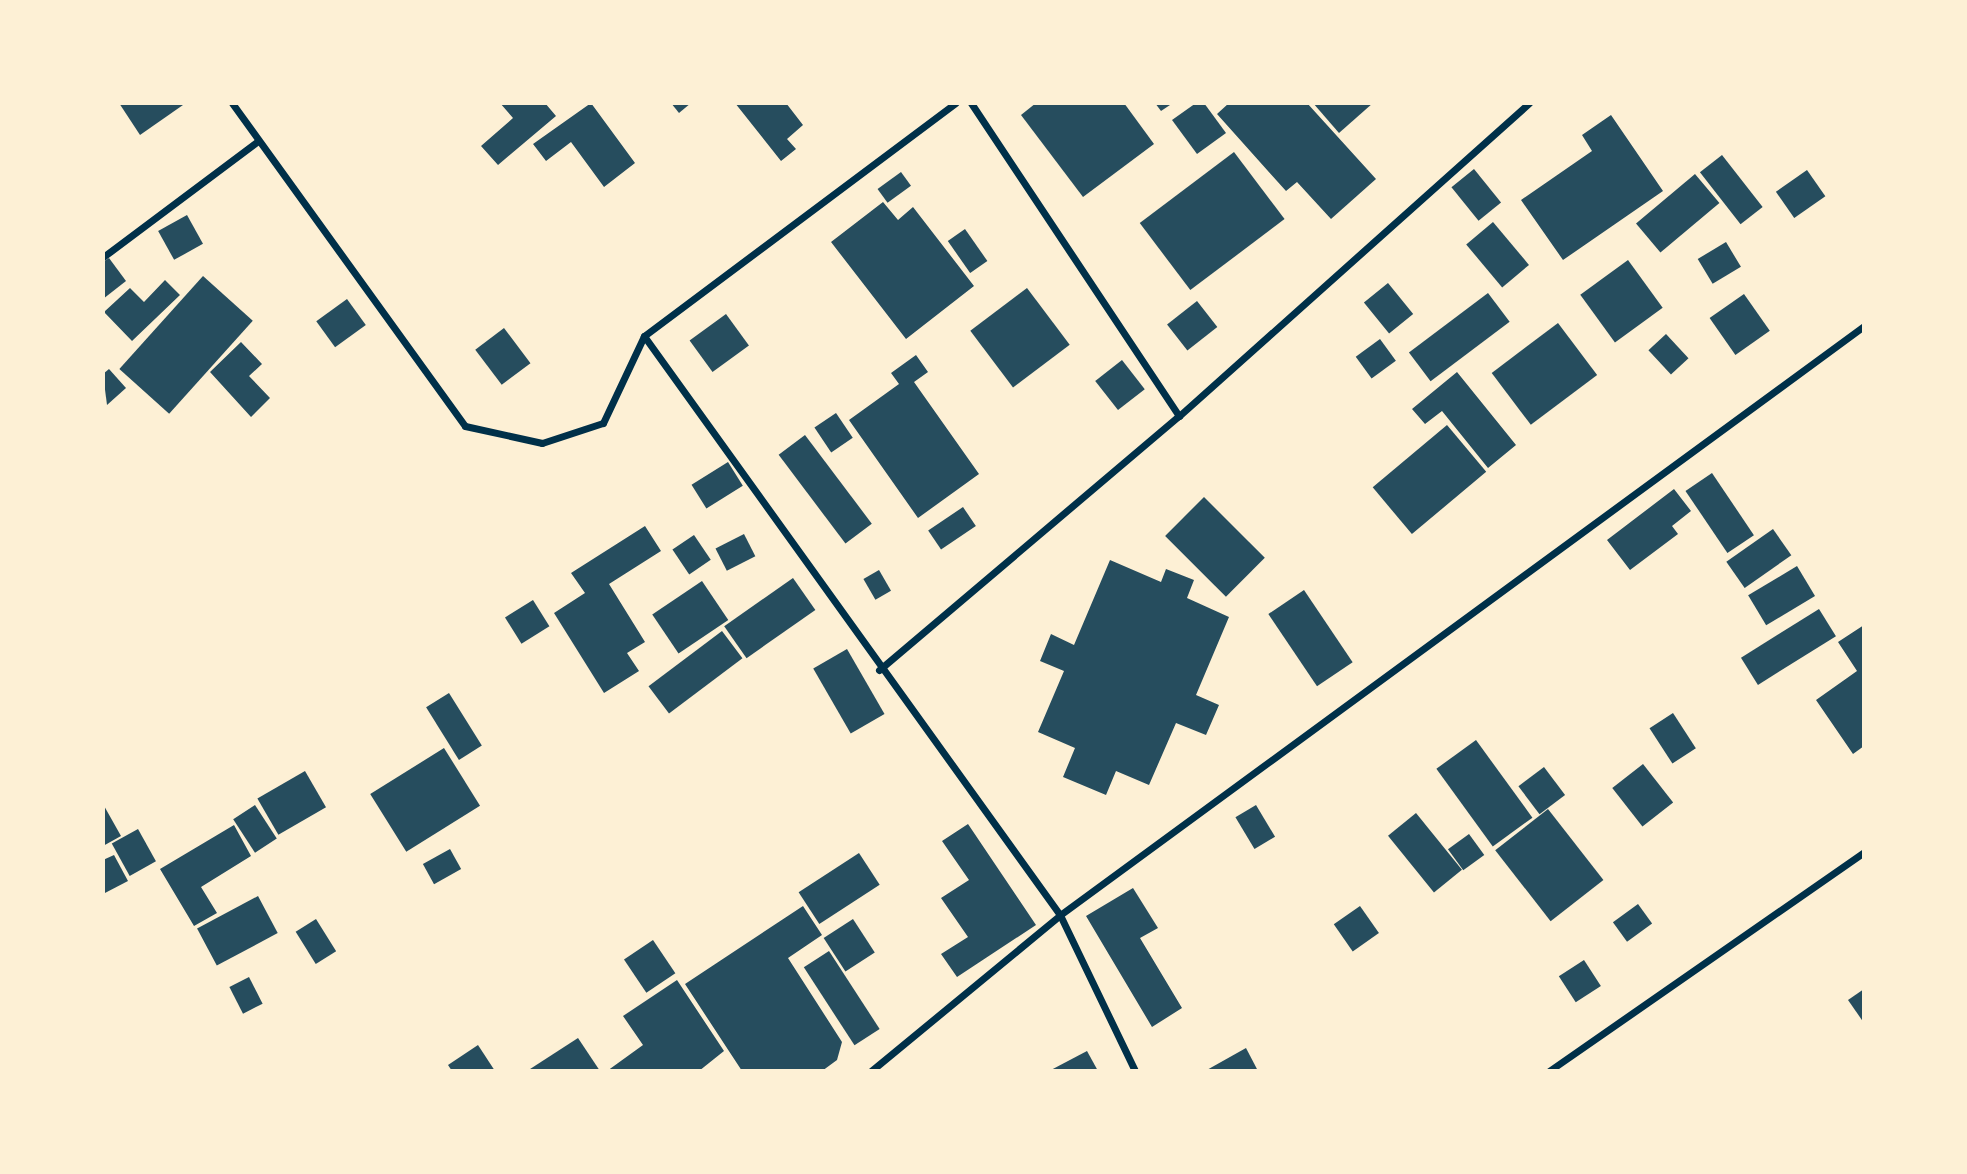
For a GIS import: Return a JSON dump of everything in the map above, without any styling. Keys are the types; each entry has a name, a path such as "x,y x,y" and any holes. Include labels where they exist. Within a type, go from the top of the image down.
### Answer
{"street":[{"path":"232,103 465,426 542,443 603,423 644,336 955,103"},
{"path":"971,103 1179,416"},
{"path":"879,670 1179,416 1529,103"},
{"path":"103,257 258,141"},
{"path":"871,1071 1060,915 1864,326"},
{"path":"644,336 879,670 1060,915 1135,1071"},
{"path":"1549,1071 1864,852"}],"building":[{"path":"119,103 182,103 183,105 140,135"},
{"path":"500,103 545,103 556,116 498,165 481,146 513,118"},
{"path":"591,103 635,163 604,187 571,142 546,161 533,144"},
{"path":"671,103 691,103 679,113"},
{"path":"735,103 786,103 803,125 787,139 796,149 781,161"},
{"path":"1036,103 1124,103 1154,144 1083,197 1021,115"},
{"path":"1155,103 1173,103 1161,111"},
{"path":"1196,103 1204,103 1226,133 1197,154 1172,120"},
{"path":"1229,103 1307,103 1376,179 1331,219 1297,182 1286,191 1217,114"},
{"path":"1313,103 1373,103 1339,133"},
{"path":"1611,115 1663,191 1563,260 1521,200 1592,151 1582,135"},
{"path":"1234,152 1285,219 1190,290 1140,223"},
{"path":"1722,155 1763,207 1741,224 1700,172"},
{"path":"1474,169 1501,202 1479,221 1451,187"},
{"path":"1807,170 1825,196 1794,218 1776,192"},
{"path":"901,172 911,186 888,203 878,189"},
{"path":"1695,174 1719,203 1660,253 1636,223"},
{"path":"883,202 898,220 913,207 974,286 906,339 831,242"},
{"path":"187,215 203,244 174,260 158,231"},
{"path":"1493,222 1529,265 1502,287 1466,244"},
{"path":"965,229 987,261 970,273 948,241"},
{"path":"1726,242 1741,267 1713,284 1698,259"},
{"path":"109,258 126,281 103,299 103,262"},
{"path":"1628,260 1663,308 1615,342 1580,295"},
{"path":"203,276 253,321 169,414 119,369"},
{"path":"165,280 180,295 132,341 104,312 130,288 144,302"},
{"path":"1388,283 1413,314 1389,334 1364,303"},
{"path":"1027,288 1070,345 1013,387 970,331"},
{"path":"1488,293 1510,322 1431,381 1409,353"},
{"path":"1744,294 1770,331 1735,355 1710,318"},
{"path":"347,299 366,325 335,347 316,321"},
{"path":"1197,301 1217,327 1187,350 1167,324"},
{"path":"726,314 749,346 713,372 690,340"},
{"path":"1558,323 1597,375 1531,425 1492,373"},
{"path":"504,328 530,363 502,385 475,350"},
{"path":"1666,334 1689,358 1671,375 1648,350"},
{"path":"1380,339 1396,361 1372,378 1356,357"},
{"path":"241,342 262,364 249,376 270,398 251,417 210,372"},
{"path":"916,355 928,372 914,382 979,474 918,518 849,420 899,384 891,373"},
{"path":"1122,360 1145,389 1118,410 1095,381"},
{"path":"109,369 126,388 107,405 103,374"},
{"path":"1457,372 1516,445 1488,468 1442,411 1425,424 1412,409"},
{"path":"836,413 853,438 831,452 814,428"},
{"path":"1447,425 1486,472 1412,534 1373,487"},
{"path":"805,435 872,524 845,544 779,455"},
{"path":"728,462 743,486 706,509 692,485"},
{"path":"1712,473 1754,535 1727,553 1685,491"},
{"path":"1674,489 1691,511 1672,526 1678,534 1630,570 1607,540"},
{"path":"1204,497 1265,558 1226,597 1165,536"},
{"path":"963,507 976,526 941,550 928,530"},
{"path":"645,526 661,551 609,584 645,642 627,653 639,671 604,693 554,613 585,593 571,573"},
{"path":"1773,529 1791,555 1745,588 1726,562"},
{"path":"744,534 755,556 727,571 715,549"},
{"path":"694,535 711,560 689,574 672,550"},
{"path":"1110,560 1161,582 1166,569 1194,580 1187,598 1229,617 1196,695 1219,705 1206,735 1176,723 1149,785 1116,771 1106,795 1063,777 1075,748 1038,732 1064,671 1040,661 1051,634 1074,645"},
{"path":"1797,566 1815,596 1766,625 1748,595"},
{"path":"879,570 891,591 875,600 863,579"},
{"path":"793,578 815,610 747,658 724,626"},
{"path":"702,581 728,620 679,654 652,615"},
{"path":"1304,590 1353,662 1317,686 1268,614"},
{"path":"533,600 549,626 521,644 505,617"},
{"path":"1819,609 1836,636 1758,685 1741,658"},
{"path":"1864,625 1864,746 1853,754 1816,700 1857,671 1838,642"},
{"path":"722,631 742,658 669,714 649,686"},
{"path":"847,649 884,714 851,733 813,668"},
{"path":"449,693 482,746 459,760 426,707"},
{"path":"1673,713 1696,748 1672,763 1650,728"},
{"path":"1476,740 1532,818 1493,846 1436,769"},
{"path":"444,748 480,806 406,852 370,794"},
{"path":"1643,764 1673,803 1642,827 1612,788"},
{"path":"1544,767 1565,795 1540,814 1518,786"},
{"path":"305,771 326,807 278,835 257,798"},
{"path":"103,804 121,836 103,846"},
{"path":"255,805 277,839 255,853 233,819"},
{"path":"1256,805 1275,837 1254,849 1235,817"},
{"path":"1548,809 1603,880 1551,921 1495,850"},
{"path":"1416,813 1462,870 1434,892 1388,836"},
{"path":"968,824 1036,925 957,977 941,954 968,937 941,898 969,880 942,841"},
{"path":"234,825 251,856 201,887 217,913 194,926 160,869"},
{"path":"138,829 156,861 130,876 112,844"},
{"path":"1469,834 1484,855 1463,870 1448,849"},
{"path":"450,849 461,869 434,884 423,864"},
{"path":"859,853 880,885 819,924 799,892"},
{"path":"114,855 128,881 103,894 103,860"},
{"path":"1133,888 1158,928 1140,938 1182,1008 1152,1027 1086,916"},
{"path":"258,896 278,933 217,965 197,928"},
{"path":"1638,904 1652,923 1627,942 1613,922"},
{"path":"803,906 822,935 788,958 842,1042 837,1060 822,1071 742,1071 685,984"},
{"path":"1360,906 1379,933 1353,951 1334,924"},
{"path":"316,919 336,951 316,964 296,932"},
{"path":"853,919 875,953 845,972 824,938"},
{"path":"653,940 675,973 646,993 624,960"},
{"path":"829,951 880,1029 854,1045 804,967"},
{"path":"1584,960 1601,986 1576,1002 1559,976"},
{"path":"249,977 263,1004 243,1014 229,987"},
{"path":"677,980 724,1051 699,1071 607,1071 643,1045 623,1016"},
{"path":"1864,989 1864,1023 1848,1000"},
{"path":"578,1038 600,1071 527,1071"},
{"path":"478,1045 495,1071 452,1071 448,1065"},
{"path":"1246,1048 1258,1071 1205,1071"},
{"path":"1087,1051 1098,1071 1049,1071"}]}
